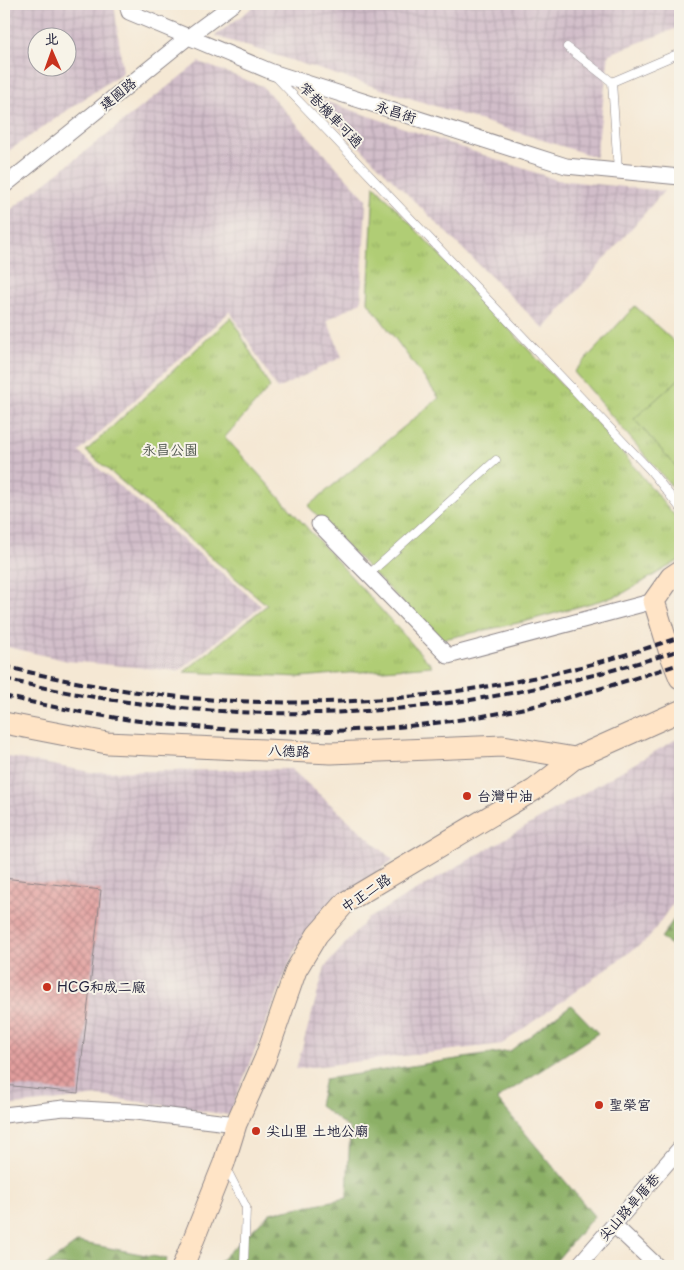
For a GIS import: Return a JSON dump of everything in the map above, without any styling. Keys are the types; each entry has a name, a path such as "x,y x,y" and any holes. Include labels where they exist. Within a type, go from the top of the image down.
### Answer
{"street":[{"name":"永昌街","path":"127,4 129,12 187,38 272,72 566,166 680,178"},
{"name":"建國路","path":"4,186 187,38 233,4"},
{"path":"319,524 370,574 448,656 654,601 671,577 680,571"},
{"path":"654,601 680,678"},
{"name":"中正二路","path":"184,1266 224,1164 236,1124 265,1059 296,970 317,935 346,902 534,790 575,758 680,711"},
{"name":"八德路","path":"4,723 107,743 331,753 503,746 575,758"},
{"path":"4,1115 64,1108 136,1112 236,1124"},
{"name":"尖山路卓厝巷","path":"578,1266 680,1148"},
{"path":"614,1225 657,1266"}],"lane":[{"path":"567,47 612,82 618,171"},
{"path":"612,82 680,53"},
{"name":"窄巷機車可過","path":"272,72 650,470 680,508"},
{"path":"370,574 496,460"},
{"path":"224,1164 246,1207 244,1266"}],"shaded area":[{"path":"4,4 114,4 123,72 4,154"},
{"path":"257,4 680,4 680,27 609,54 596,157 215,36"},
{"path":"199,62 262,86 366,199 361,302 327,320 342,357 277,389 230,311 79,452 261,606 179,671 68,661 4,646 4,215"},
{"path":"319,99 557,180 664,191 544,329 324,112"},
{"path":"680,737 680,893 648,939 502,1044 296,1069 325,967 367,919"},
{"path":"4,756 90,772 291,769 393,860 336,904 295,950 229,1115 99,1096 4,1106"}],"green space":[{"path":"374,185 601,427 680,522 680,560 620,595 527,621 439,640 308,506 439,398 368,302"},
{"path":"635,306 680,347 680,496 574,372"},
{"name":"永昌公園","path":"231,317 270,387 225,437 432,666 300,677 184,672 267,605 86,451"},
{"path":"680,378 680,471 634,419"},
{"path":"680,910 680,952 661,938"},
{"path":"571,1005 598,1033 497,1099 594,1216 552,1266 215,1266 270,1213 347,1198 350,1129 319,1105 325,1079 510,1051"},
{"path":"78,1242 167,1259 165,1266 45,1266"}],"building":[{"name":"HCG和成二廠","path":"4,878 101,890 78,1093 4,1085"}],"railway":[{"path":"4,666 88,684 172,696 258,702 344,701 429,695 514,682 598,662 680,637"},
{"path":"4,679 90,696 175,708 260,713 344,712 428,705 512,693 596,674 680,650"},
{"path":"4,696 70,710 137,721 205,728 341,731 408,726 476,717 543,704 680,664"}],"place":[{"name":"台灣中油","path":"467,796"},
{"name":"HCG和成二廠","path":"47,987"},
{"name":"聖榮宮","path":"599,1105"},
{"name":"尖山里 土地公廟","path":"256,1131"}]}
